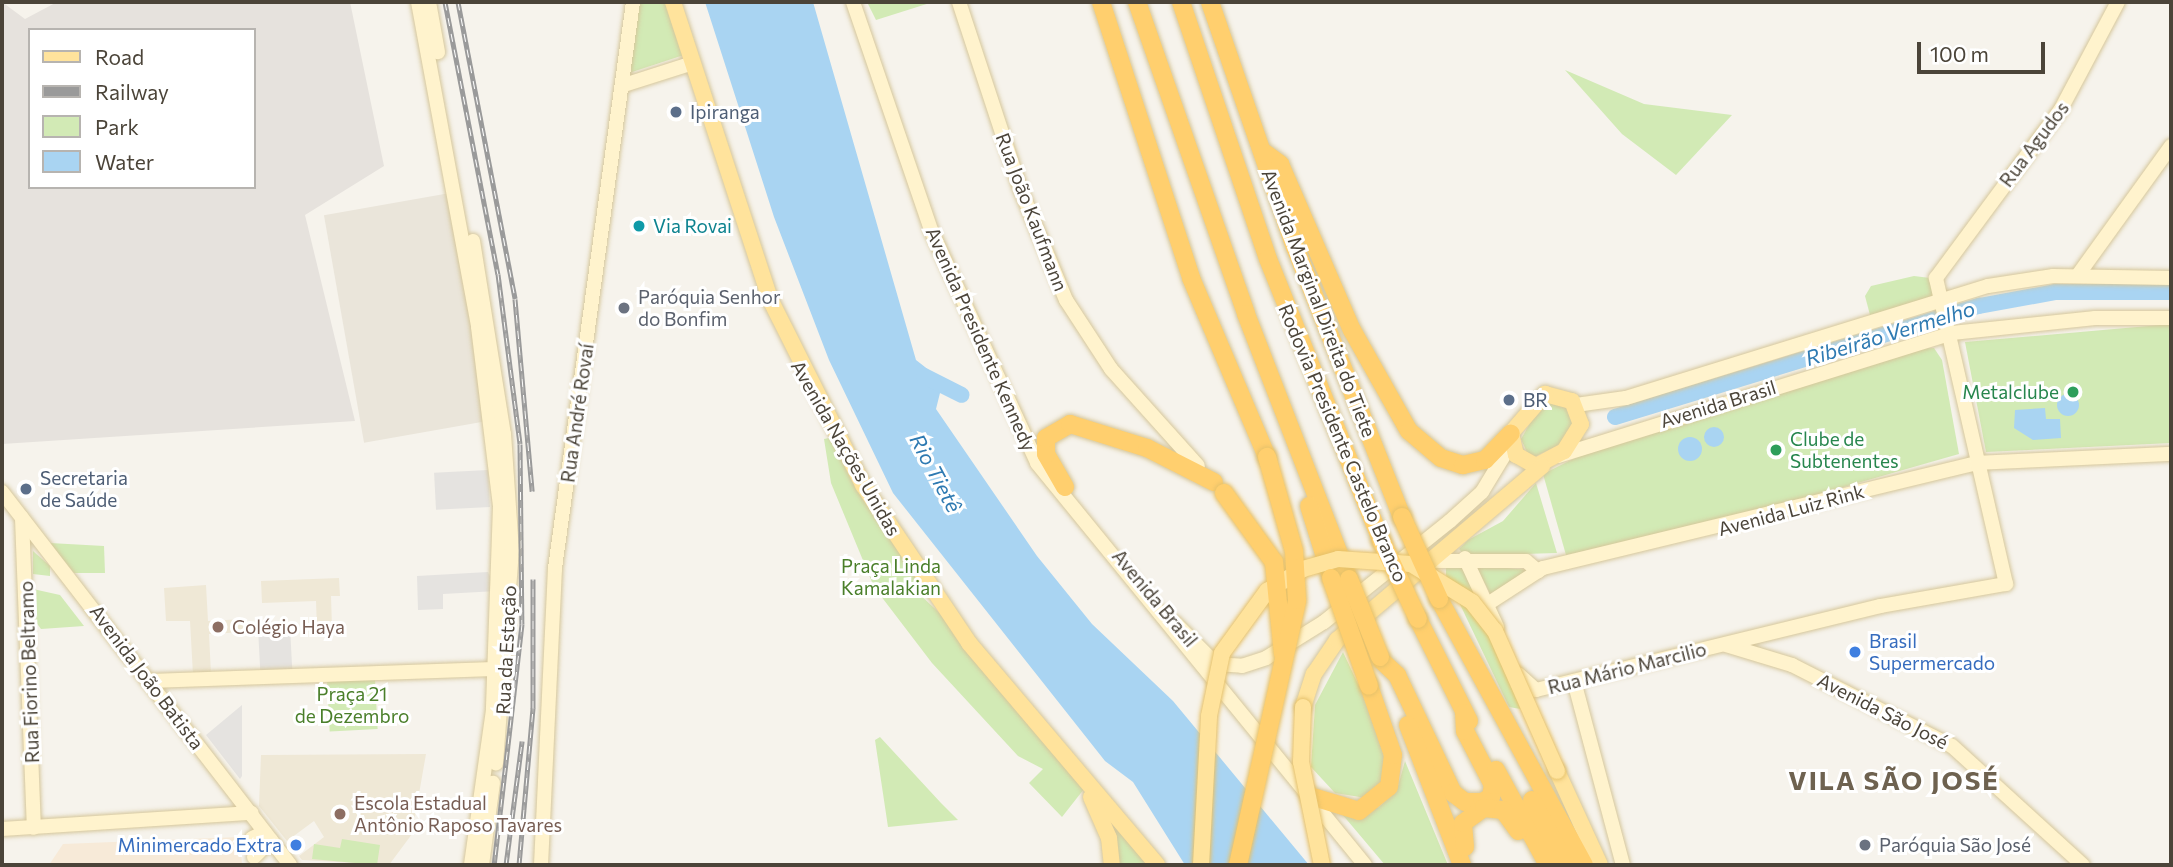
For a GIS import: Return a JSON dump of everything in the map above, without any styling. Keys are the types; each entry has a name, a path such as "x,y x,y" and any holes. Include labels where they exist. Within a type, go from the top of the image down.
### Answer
{"highway":[{"path":"1101,2 1195,290 1267,457 1297,574 1294,632 1238,865"},
{"name":"Rodovia Presidente Castelo Branco","path":"1137,2 1277,393 1274,404 1340,578"},
{"name":"Rodovia Presidente Castelo Branco","path":"1181,2 1268,259 1381,540 1464,713 1546,865"},
{"name":"Avenida Marginal Direita do Tiete","path":"1210,2 1263,151 1402,517 1439,599 1482,683"},
{"path":"1263,151 1279,164 1352,330 1409,431 1441,458 1463,465 1485,460 1511,439"},
{"path":"1065,487 1046,454 1046,438 1070,424 1147,448 1219,487"},
{"path":"1198,466 1219,487 1274,562 1283,678"},
{"path":"1310,796 1359,811 1389,787 1394,755 1369,686 1340,578"},
{"path":"1340,578 1381,659 1462,865"},
{"path":"1381,659 1397,675 1453,793 1465,802 1482,802 1493,785 1465,730 1464,713"},
{"path":"1482,683 1483,700 1566,865"},
{"path":"1482,683 1584,865"},
{"path":"1472,865 1460,828 1471,814 1493,807 1508,814 1535,860 1546,865"}],"main road":[{"path":"418,2 499,435"},
{"path":"429,2 499,435"},
{"name":"Rua André Rovaí","path":"541,865 555,569 634,2"},
{"name":"Avenida Nações Unidas","path":"673,2 771,301 800,369 925,582 1084,782 1157,865"},
{"name":"Avenida Presidente Kennedy","path":"853,2 931,230 1037,463 1073,513 1365,865"},
{"name":"Rua João Kaufmann","path":"959,2 1020,188 1066,300 1111,369 1198,466"},
{"name":"Rua Agudos","path":"1942,299 1936,278 2067,100 2118,2"},
{"path":"624,85 693,63"},
{"path":"2078,275 2171,146"},
{"name":"Avenida Brasil","path":"1576,405 1626,398 1942,299 2018,280 2078,275 2171,278"},
{"path":"1942,299 1952,333 1977,463"},
{"name":"Avenida Brasil","path":"1322,865 1301,762 1303,707 1314,674 1336,640 1433,561 1542,466 1557,457 1952,333 2095,318 2171,318"},
{"name":"Avenida Brasil","path":"1002,387 1065,487 1198,650 1216,664 1242,666 1290,645 1433,536 1482,492 1511,439 1545,394 1562,394 1576,405 1579,430 1557,457"},
{"name":"Rua da Estação","path":"482,865 501,669 499,435"},
{"path":"1511,439 1525,463 1542,466"},
{"name":"Avenida Luiz Rink","path":"1486,604 1538,571 1977,463 2171,454"},
{"name":"Rua Mário Marcilio","path":"1465,558 1527,686 1574,681 1925,596 2006,584 1977,463"},
{"name":"Avenida João Batista","path":"2,492 251,813 263,836 290,865"},
{"name":"Rua Fiorino Beltramo","path":"22,517 34,828"},
{"path":"1201,865 1211,698 1228,640 1277,583 1303,569 1366,557 1436,575 1472,602 1495,631 1600,865"},
{"path":"1433,561 1465,558 1526,561 1538,571"},
{"path":"1777,633 1780,655 1792,665"},
{"name":"Avenida São José","path":"1725,645 1792,665 1965,754 2083,865"},
{"path":"150,681 501,669"},
{"name":"Rua da Estação","path":"471,865 501,669"},
{"path":"1574,681 1623,865"},
{"path":"1084,782 1109,838 1112,865"},
{"path":"2,830 251,813"},
{"path":"254,857 263,836"}],"shaded area":[{"path":"2,2 25,19 57,2 350,2 384,166 305,215 355,421 2,444"},
{"path":"450,193 490,420 364,443 324,215"},
{"path":"488,470 490,507 436,510 434,473"},
{"path":"488,572 497,591 443,594 443,609 418,610 417,576"},
{"path":"339,578 340,596 331,596 332,628 317,629 316,601 262,603 261,581"},
{"name":"Colégio Haya","path":"206,585 208,621 244,619 245,632 209,634 211,674 193,675 190,621 166,621 164,588"},
{"path":"290,627 292,671 260,673 258,629"},
{"path":"242,705 242,776 240,779 206,735"},
{"name":"Escola Estadual Antônio Raposo Tavares","path":"426,754 412,834 389,865 302,860 299,856 324,837 314,821 287,841 259,806 261,755"},
{"path":"240,837 242,865 49,865 63,844"}],"green space":[{"path":"633,2 673,2 690,53 626,74"},
{"path":"867,2 933,2 876,20"},
{"path":"1565,70 1644,104 1732,115 1676,175 1622,134"},
{"path":"1914,276 1930,278 1937,293 1931,299 1870,315 1865,296 1871,286"},
{"name":"Metalclube","path":"2171,324 2171,443 1986,452 1965,342"},
{"name":"Clube de Subtenentes","path":"1934,348 1942,360 1959,454 1732,519 1566,555 1543,474 1601,445 1913,349"},
{"path":"1562,398 1578,420 1565,442 1530,459 1521,439 1542,402"},
{"name":"Praça Linda Kamalakian","path":"829,438 916,578 916,591 949,622 1084,789 1062,817 1029,783 1043,769 1018,756 932,663 874,587 831,483 824,439"},
{"path":"1536,483 1557,553 1465,556 1459,549 1468,540 1503,521"},
{"path":"50,543 104,546 105,573 74,573"},
{"path":"33,551 50,566 50,576 33,574"},
{"path":"1455,563 1464,569 1526,710 1509,707 1446,575 1446,567"},
{"path":"1475,565 1529,570 1491,595"},
{"path":"33,589 60,595 84,626 41,629 33,618"},
{"path":"1343,652 1387,746 1390,777 1366,798 1335,793 1311,767 1315,705"},
{"name":"Praça 21 de Dezembro","path":"375,679 378,729 330,731 327,682"},
{"path":"880,737 958,820 888,827 875,740"},
{"path":"1405,761 1448,865 1385,865 1342,814 1379,807 1397,790"},
{"path":"1084,782 1157,865 1112,865"},
{"path":"342,839 380,845 377,865 312,859 314,844 340,848"}],"water":[{"name":"Rio Tietê","path":"705,2 813,2 916,360 943,381 936,409 1037,556 1092,624 1173,701 1309,865 1185,865 1133,782 1105,761 893,493 829,360 774,217"},
{"path":"2068,394 2078,401 2079,405 2072,415 2068,416 2058,409 2057,405 2064,395"},
{"path":"2045,408 2046,419 2060,419 2061,438 2033,440 2014,428 2015,410"},
{"path":"1714,427 1721,430 1724,437 1721,444 1714,447 1707,444 1704,437 1707,430"},
{"path":"1690,437 1701,444 1702,449 1695,460 1690,461 1679,454 1678,449 1685,438"}],"waterway":[{"name":"Ribeirão Vermelho","path":"1615,417 1979,306 2055,292 2171,292"},
{"name":"Ribeirão Vermelho","path":"924,376 962,395"}],"railway":[{"path":"445,2 498,274 520,444 522,624 494,865"},
{"path":"458,2 515,299 532,491"},
{"path":"519,865 533,708 533,579"},
{"path":"506,865 522,741"}],"place":[{"name":"Ipiranga","path":"676,112"},
{"name":"Via Rovai","path":"639,226"},
{"name":"Paróquia Senhor do Bonfim","path":"624,308"},
{"name":"Metalclube","path":"2073,392"},
{"name":"BR","path":"1509,400"},
{"name":"Clube de Subtenentes","path":"1776,450"},
{"name":"Secretaria de Saúde","path":"26,489"},
{"name":"Colégio Haya","path":"218,627"},
{"name":"Brasil Supermercado","path":"1855,652"},
{"name":"Escola Estadual Antônio Raposo Tavares","path":"340,814"},
{"name":"Minimercado Extra","path":"296,845"},
{"name":"Paróquia São José","path":"1865,845"}],"district":[{"name":"VILA SÃO JOSÉ","path":"1894,780"}]}
